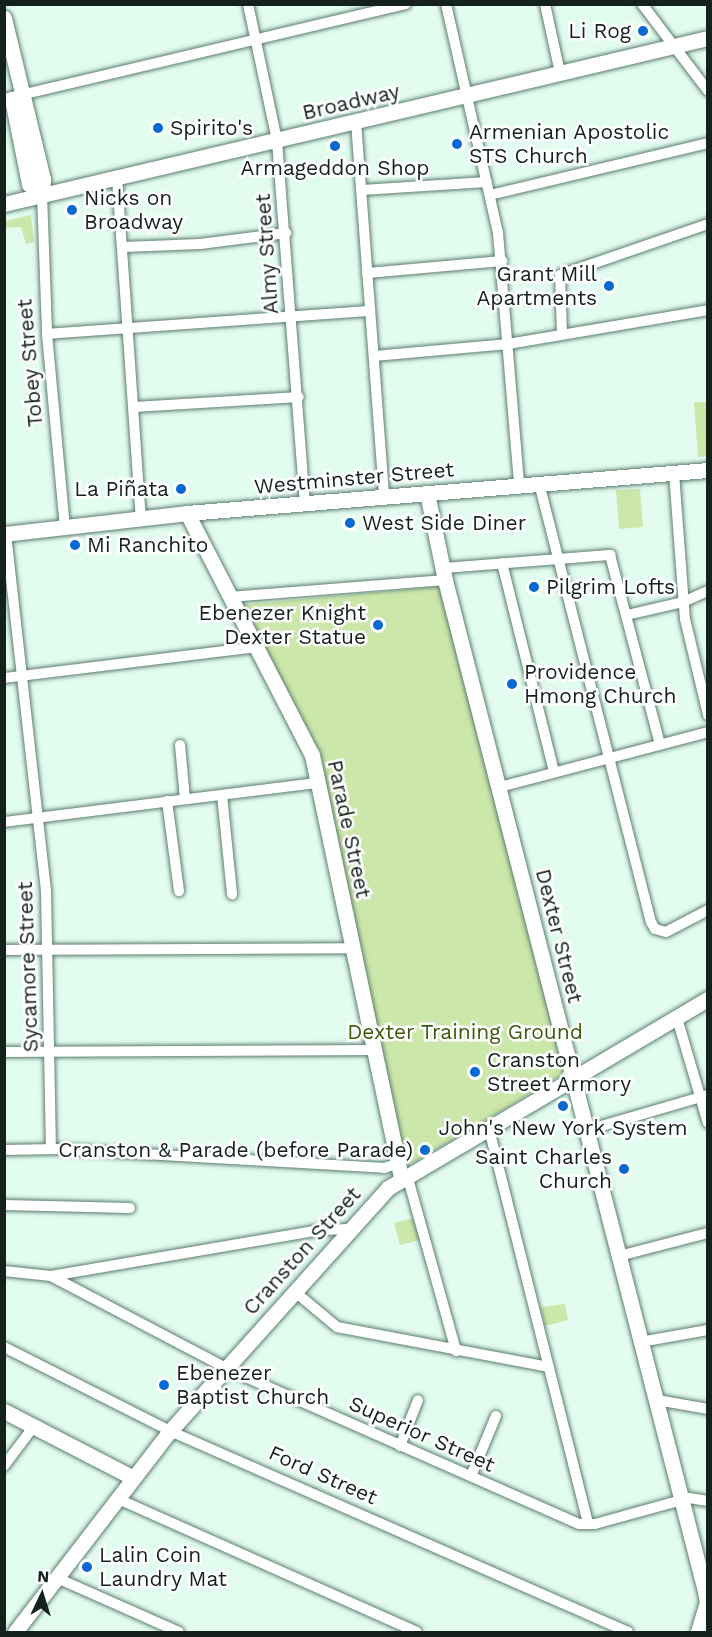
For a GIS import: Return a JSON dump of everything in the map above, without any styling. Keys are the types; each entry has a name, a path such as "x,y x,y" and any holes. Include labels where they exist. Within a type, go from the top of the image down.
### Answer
{"main road":[{"name":"Tobey Street","path":"4,18 14,98 43,180 42,195"},
{"name":"Broadway","path":"4,204 708,38"},
{"name":"Westminster Street","path":"5,534 187,513 708,470"},
{"name":"Dexter Street","path":"427,493 444,574 707,1602 698,1632"},
{"name":"Parade Street","path":"187,513 228,597 312,754 373,1050 402,1173"},
{"name":"Cranston Street","path":"15,1632 132,1477 170,1431 349,1229 402,1173 489,1129 708,999"},
{"path":"4,1411 132,1477"}],"street":[{"name":"Almy Street","path":"248,4 278,141 299,397 305,503"},
{"path":"14,98 406,4"},
{"path":"446,4 490,195 502,261 519,485"},
{"path":"545,4 560,73"},
{"path":"642,4 708,91"},
{"path":"356,122 384,497"},
{"path":"490,195 708,143"},
{"path":"117,178 124,247 141,518"},
{"path":"362,190 487,182"},
{"name":"Tobey Street","path":"42,195 40,209 47,334 65,527"},
{"path":"562,334 561,275 708,224"},
{"path":"124,247 200,244 286,233"},
{"path":"367,273 502,261"},
{"path":"374,356 508,344 708,310"},
{"path":"47,334 370,311"},
{"path":"135,407 299,397"},
{"path":"674,473 684,602 708,715"},
{"path":"539,483 651,922 660,932 672,930 708,910"},
{"name":"Sycamore Street","path":"5,534 46,891 51,1053 51,1149"},
{"path":"228,597 444,574 502,563 610,555 660,744"},
{"path":"502,563 554,772"},
{"path":"627,615 684,602 708,591"},
{"path":"4,678 256,647"},
{"path":"500,787 708,732"},
{"path":"180,745 185,799"},
{"path":"4,822 318,783"},
{"path":"222,795 232,894"},
{"path":"167,801 179,891"},
{"path":"4,950 352,948"},
{"path":"677,1018 704,1097 708,1123"},
{"path":"4,1052 373,1050"},
{"path":"588,1130 704,1097"},
{"path":"489,1129 588,1524 682,1501 708,1501"},
{"path":"4,1150 51,1149 384,1168 402,1173"},
{"name":"Parade Street","path":"402,1173 456,1351"},
{"path":"4,1205 130,1208"},
{"path":"4,1271 51,1276 320,1230 349,1229"},
{"path":"619,1256 708,1233"},
{"name":"Superior Street","path":"51,1276 225,1367 400,1446 588,1524"},
{"path":"294,1291 336,1327 548,1367"},
{"path":"640,1342 708,1330"},
{"name":"Ford Street","path":"4,1347 170,1431 628,1632"},
{"path":"400,1446 418,1400"},
{"path":"657,1400 708,1409"},
{"path":"471,1476 496,1416"},
{"path":"4,1466 34,1426"},
{"path":"116,1498 417,1632"},
{"path":"57,1578 179,1632"}],"green space":[{"path":"31,215 34,242 26,244 21,227 5,228 5,221"},
{"path":"694,402 707,402 707,456 698,457"},
{"path":"640,489 643,527 619,529 616,490"},
{"name":"Dexter Training Ground","path":"441,586 565,1073 413,1163 404,1158 320,753 242,605"},
{"path":"414,1218 420,1240 400,1245 394,1223"},
{"path":"565,1304 568,1320 545,1326 541,1307"}],"place":[{"name":"Li Rog","path":"643,31"},
{"name":"Spirito's","path":"158,128"},
{"name":"Armenian Apostolic STS Church","path":"457,144"},
{"name":"Armageddon Shop","path":"335,146"},
{"name":"Nicks on Broadway","path":"72,210"},
{"name":"Grant Mill Apartments","path":"609,286"},
{"name":"La Piñata","path":"181,489"},
{"name":"West Side Diner","path":"350,523"},
{"name":"Mi Ranchito","path":"75,545"},
{"name":"Pilgrim Lofts","path":"534,587"},
{"name":"Ebenezer Knight Dexter Statue","path":"378,625"},
{"name":"Providence Hmong Church","path":"512,684"},
{"name":"Cranston Street Armory","path":"475,1072"},
{"name":"John's New York System","path":"563,1106"},
{"name":"Cranston & Parade (before Parade)","path":"425,1150"},
{"name":"Saint Charles Church","path":"624,1169"},
{"name":"Ebenezer Baptist Church","path":"164,1385"},
{"name":"Lalin Coin Laundry Mat","path":"87,1567"}]}
